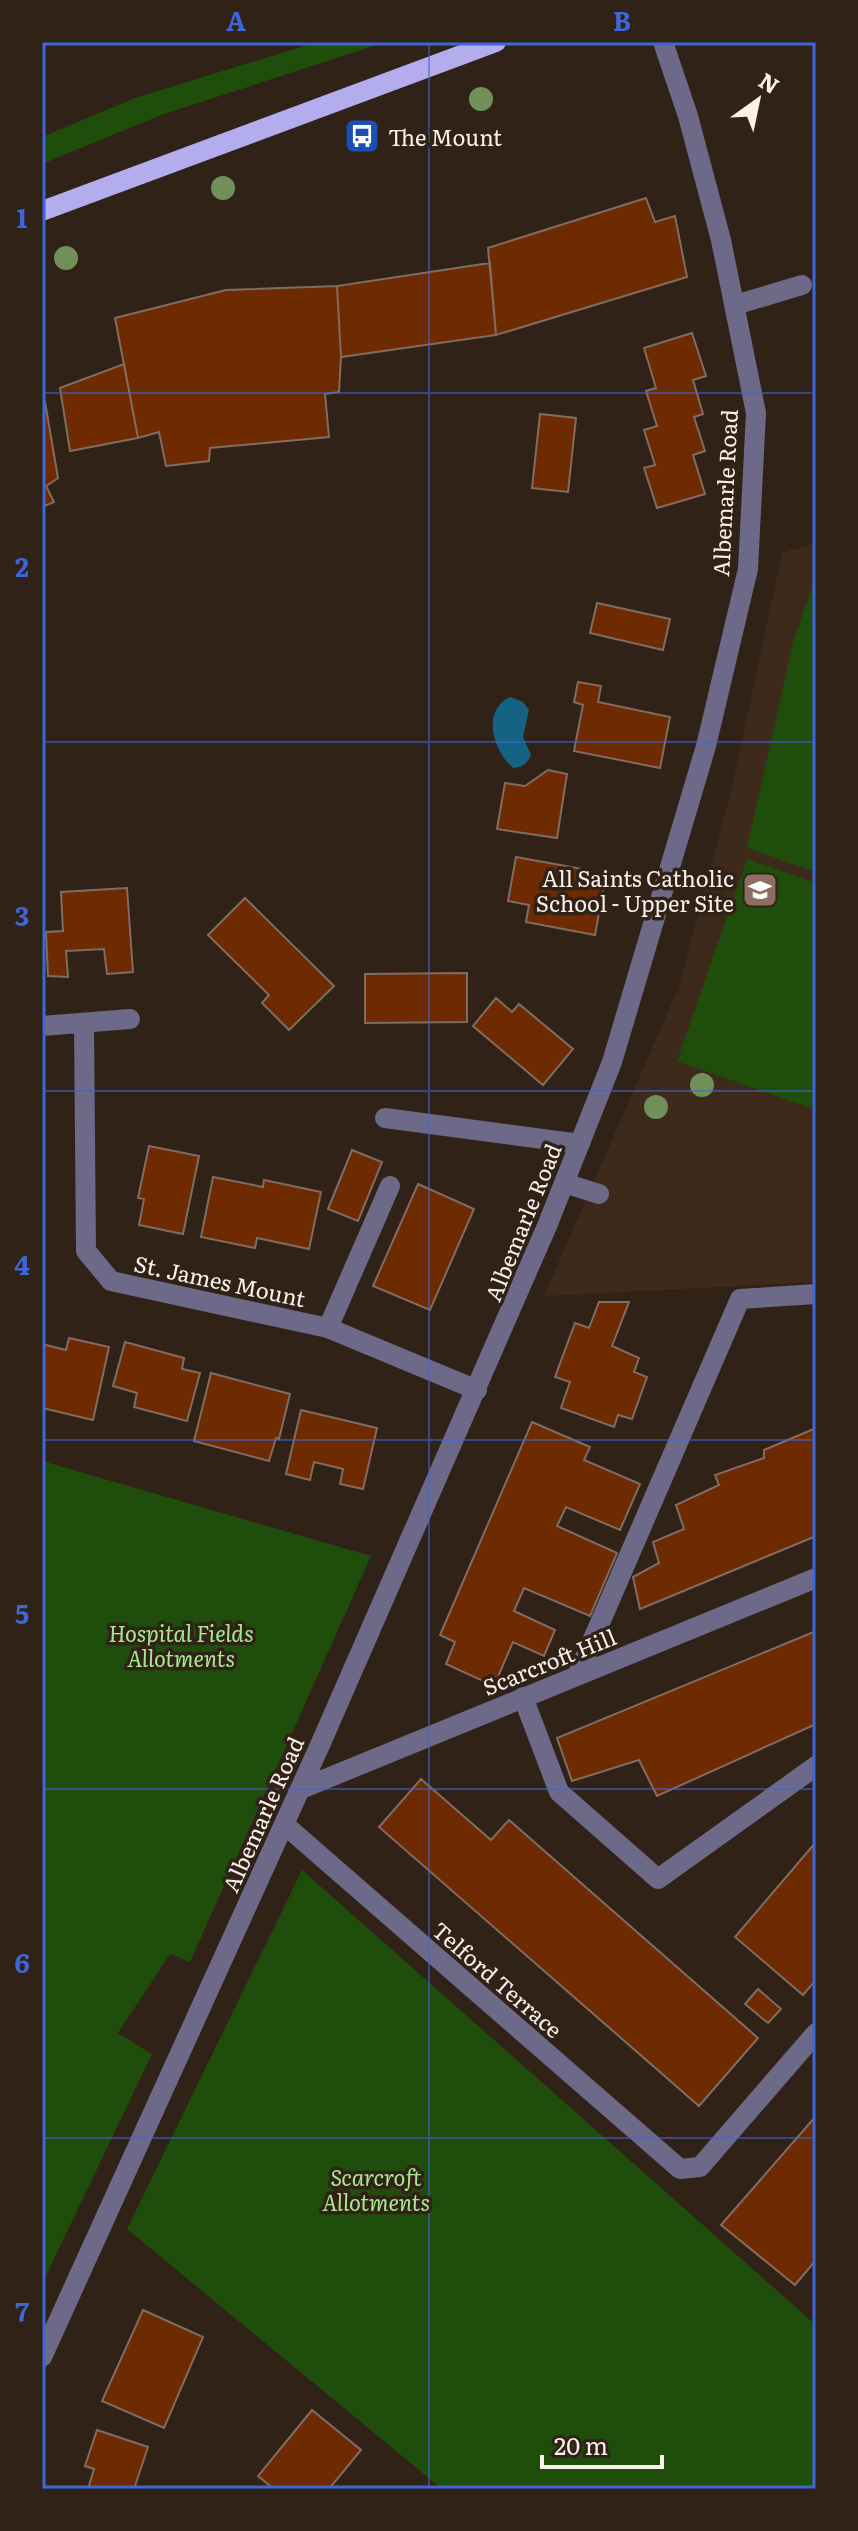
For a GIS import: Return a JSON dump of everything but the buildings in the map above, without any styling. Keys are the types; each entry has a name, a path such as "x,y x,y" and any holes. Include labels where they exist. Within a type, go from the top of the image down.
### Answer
{"main road":[{"path":"42,211 496,42"}],"street":[{"name":"Albemarle Road","path":"42,2357 285,1825 477,1390 564,1183 612,1062 706,746 748,569 756,413 735,305 697,146 663,42"},
{"path":"735,305 802,285"},
{"path":"42,1026 130,1019"},
{"name":"St. James Mount","path":"84,1024 86,1251 111,1281 328,1328 477,1390"},
{"path":"385,1118 580,1144"},
{"path":"564,1183 599,1194"},
{"path":"328,1328 390,1186"},
{"path":"577,1676 740,1299 816,1294"},
{"name":"Scarcroft Hill","path":"301,1789 816,1578"},
{"path":"523,1697 559,1792 658,1879 816,1766"},
{"name":"Telford Terrace","path":"285,1825 680,2169 700,2167 816,2033"}],"shaded area":[{"name":"All Saints Catholic School - Upper Site","path":"816,543 816,1282 544,1296 678,989 731,791 782,553"}],"green space":[{"path":"317,42 386,42 161,115 42,164 42,137 135,98"},
{"path":"816,574 816,872 747,848 793,643"},
{"path":"747,859 816,883 816,1110 677,1061"},
{"name":"Hospital Fields Allotments","path":"42,1461 371,1556 190,1962 170,1954 118,2033 152,2054 42,2284"},
{"name":"Scarcroft Allotments","path":"302,1870 816,2325 816,2489 442,2489 127,2229"}],"water":[{"path":"510,697 523,702 529,710 523,737 531,755 524,764 513,768 500,752 493,731 495,712"}],"place":[{"name":"The Mount","path":"362,136"},
{"name":"All Saints Catholic School - Upper Site","path":"760,890"}]}
